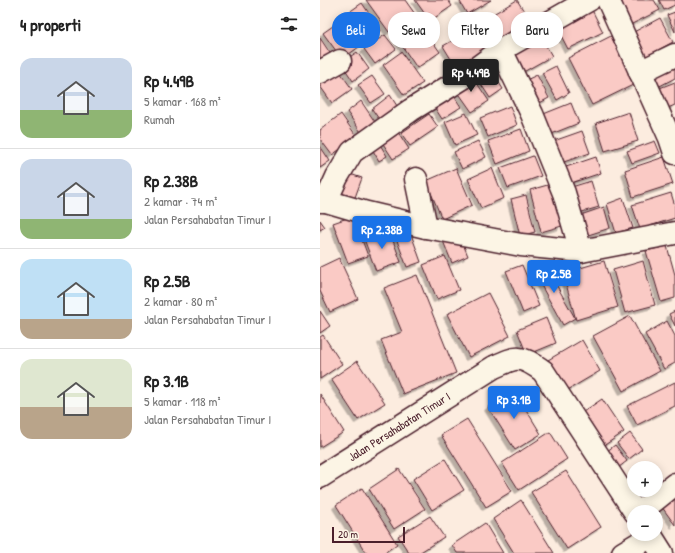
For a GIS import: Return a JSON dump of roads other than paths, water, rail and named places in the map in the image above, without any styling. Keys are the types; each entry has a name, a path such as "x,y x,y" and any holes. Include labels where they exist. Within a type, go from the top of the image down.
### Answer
{"street":[{"path":"589,0 501,50 463,78 412,110 352,152 323,201 426,227 521,245 581,251 675,233"},
{"path":"608,0 670,138 675,153"},
{"path":"501,50 532,114 564,193 581,251"},
{"path":"640,72 675,55"},
{"path":"320,72 340,61"},
{"path":"416,179 426,227"},
{"name":"Jalan Persahabatan Timur I","path":"320,477 494,367 513,358 528,360 543,371 630,505"},
{"path":"649,505 675,484"},
{"path":"623,553 654,541"}]}
